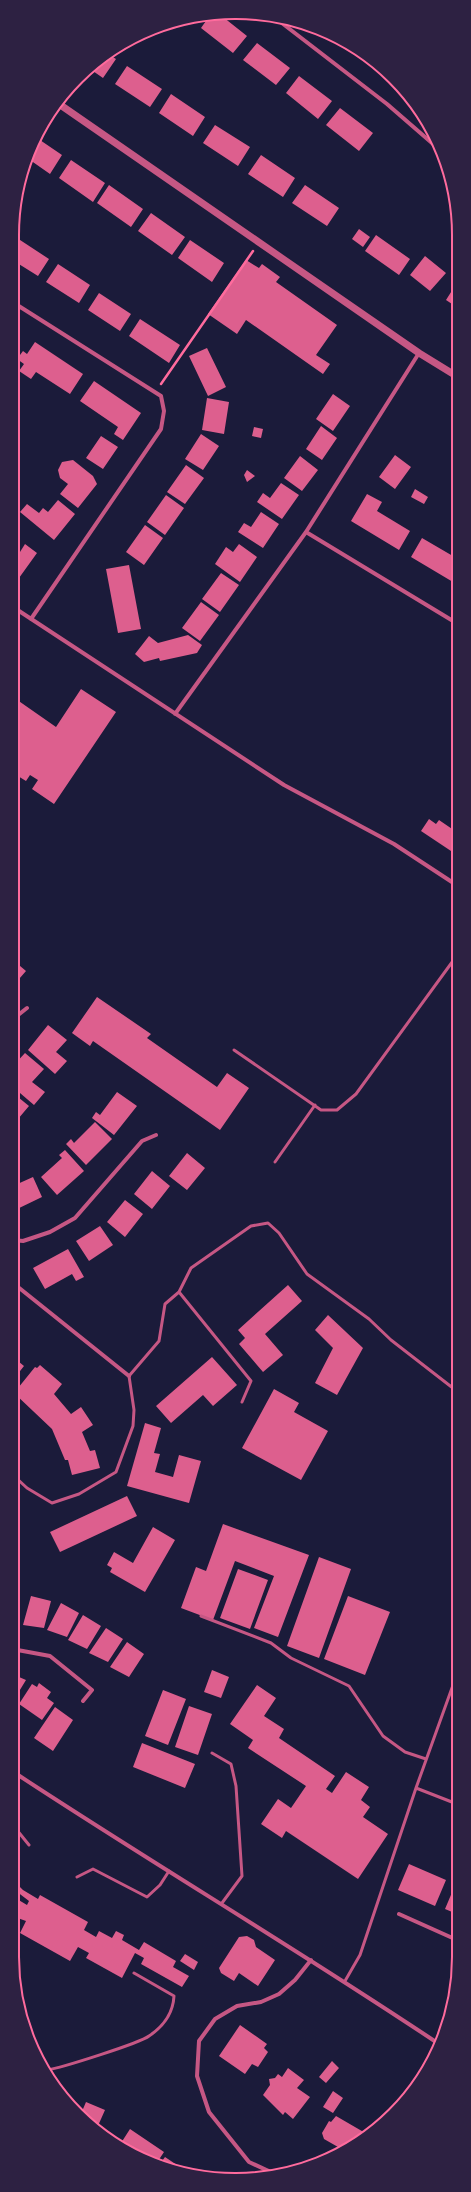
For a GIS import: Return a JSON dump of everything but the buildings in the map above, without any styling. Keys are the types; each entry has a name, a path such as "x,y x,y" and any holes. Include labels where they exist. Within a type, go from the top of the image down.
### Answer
{"street":[{"path":"283,24 387,104 431,142"},
{"path":"62,106 419,353 452,373"},
{"path":"20,307 161,396 164,411 161,429 30,619"},
{"path":"174,714 306,532 419,353"},
{"path":"306,532 452,620"},
{"path":"19,611 284,786 394,844 452,882"},
{"path":"19,1014 27,1008"},
{"path":"19,1241 23,1241 50,1232 75,1218 142,1141 156,1135"},
{"path":"19,1288 129,1376"},
{"path":"19,1650 50,1656 92,1690 83,1701"},
{"path":"19,1776 112,1837 222,1903 345,1981 435,2041"},
{"path":"399,1914 452,1938"},
{"path":"267,2171 248,2162 209,2112 197,2076 199,2041 214,2019 237,2006 261,2002 279,1994 295,1980 310,1960"}],"lane":[{"path":"234,1050 321,1110 338,1110 356,1094 452,962"},
{"path":"275,1162 314,1105"},
{"path":"19,1481 27,1488 52,1503 79,1494 116,1472 133,1426 134,1410 129,1376 159,1341 165,1304 179,1292 191,1268 251,1226 268,1224 279,1233 307,1274 369,1320 391,1340 452,1387"},
{"path":"179,1292 251,1381 242,1402"},
{"path":"201,1616 271,1644 291,1658 349,1686 383,1736 404,1752 426,1759"},
{"path":"345,1981 360,1955 416,1788 452,1688"},
{"path":"212,1753 231,1764 236,1786 242,1876 222,1903"},
{"path":"416,1788 452,1802"},
{"path":"19,1833 29,1845"},
{"path":"77,1877 93,1869 147,1897 160,1885 169,1871"},
{"path":"51,2070 148,2038 165,2023 173,2008 174,1996 134,1973"}],"path":[{"path":"161,384 254,251"}]}
